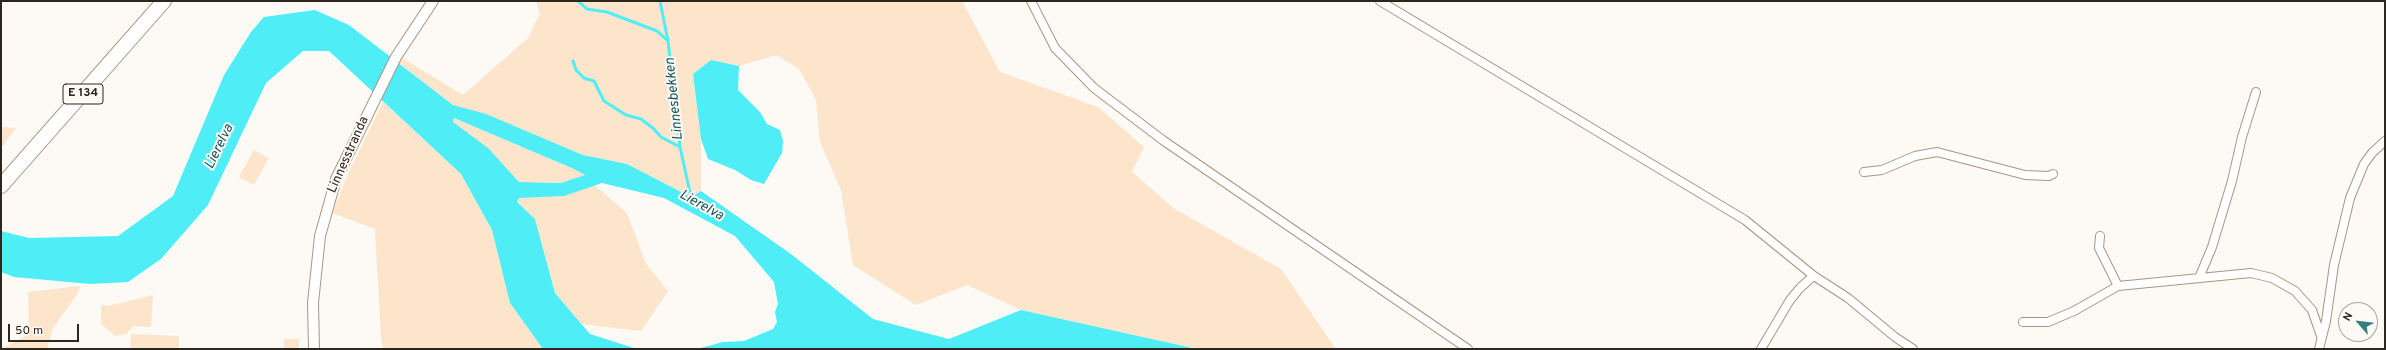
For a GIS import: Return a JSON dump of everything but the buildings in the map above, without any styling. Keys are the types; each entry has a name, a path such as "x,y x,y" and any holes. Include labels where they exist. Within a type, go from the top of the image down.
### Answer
{"highway":[{"name":"E 134","path":"1,186 164,1"}],"street":[{"name":"Linnesstranda","path":"314,349 314,287 320,236 327,206 341,166 373,101 396,57 433,1"},
{"path":"1031,1 1055,48 1094,88 1170,145 1468,349"},
{"path":"1380,1 1745,220 1814,276 1848,298 1895,337 1913,349"},
{"path":"2199,278 2212,247 2232,181 2242,137 2256,92"},
{"path":"2319,349 2321,336 2326,321 2334,265 2350,198 2364,164 2372,153 2385,141"},
{"path":"1864,172 1882,170 1915,156 1936,152 2025,176 2049,176 2053,174"},
{"path":"2100,236 2099,248 2118,286"},
{"path":"2023,322 2048,322 2074,311 2118,286 2252,273 2282,283 2295,291 2312,310 2321,336"},
{"path":"1761,349 1790,300 1811,278"}],"shaded area":[{"path":"536,1 962,1 1000,72 1098,107 1144,147 1132,172 1175,209 1281,269 1336,349 1197,349 1021,310 967,285 916,305 853,265 841,190 820,142 816,100 799,69 776,55 739,66 711,60 693,74 701,139 701,191 691,197 627,164 583,155 511,125 453,105 399,63 402,58 463,95 528,38 540,13"},
{"path":"383,102 461,174 492,230 510,303 543,349 383,349 375,229 332,213 348,174"},
{"path":"454,118 585,175 561,183 519,182 452,122"},
{"path":"1,127 16,128 1,148"},
{"path":"254,150 269,158 254,185 239,177"},
{"path":"593,184 627,213 646,264 668,291 641,331 582,324 555,293 535,219 517,202 519,198 564,196"},
{"path":"80,286 78,293 53,328 47,349 1,349 29,334 28,292"},
{"path":"153,295 151,327 134,326 126,334 115,336 101,324 101,305 108,306"},
{"path":"131,334 179,336 179,349 130,349"},
{"path":"284,339 299,339 299,349 284,349"}],"water":[{"name":"Lierelva","path":"315,10 349,25 453,105 486,114 583,155 627,164 691,197 701,191 791,254 873,319 949,339 1021,310 1197,349 697,349 723,342 744,341 773,329 777,322 775,312 778,304 774,282 735,236 664,198 602,183 564,196 519,198 517,202 535,219 555,293 590,334 637,349 543,349 510,303 492,230 461,174 329,51 303,51 266,83 208,205 161,259 128,282 90,284 14,277 1,272 1,231 29,238 118,236 173,196 224,75 251,32 264,17","holes":["454,118 585,175 561,183 519,182 488,148 453,122"]},
{"path":"711,60 739,66 738,90 760,112 767,124 780,130 783,141 782,153 764,184 751,180 735,170 708,159 701,139 693,74"}],"waterway":[{"path":"578,1 587,9 607,12 657,31 668,41"},
{"name":"Linnesbekken","path":"660,1 668,41 680,147 691,197"},
{"path":"573,61 576,70 584,78 594,81 604,101 626,115 641,119 654,129 661,137 680,147"}]}
